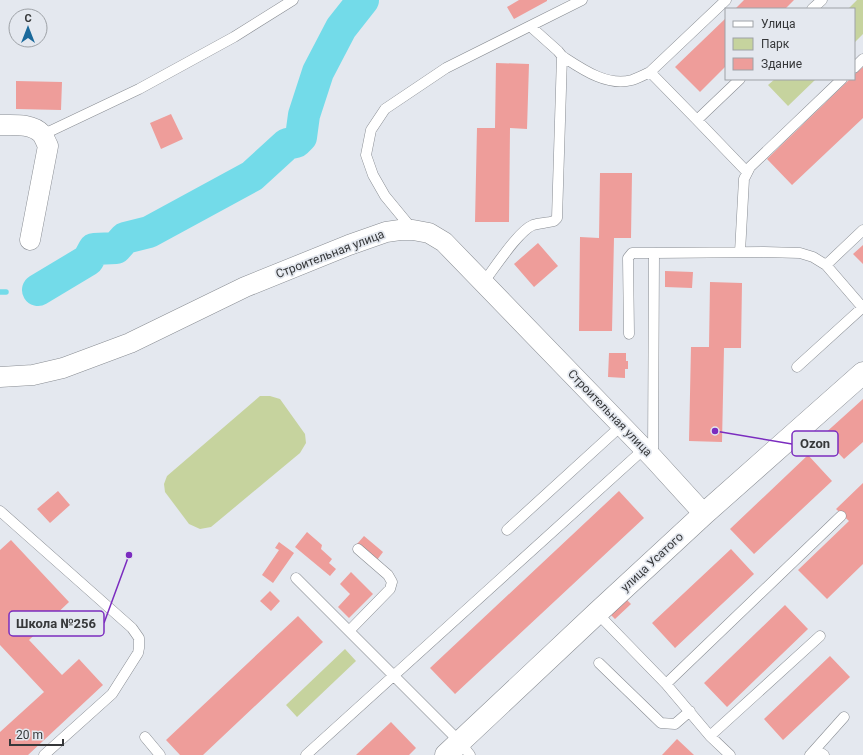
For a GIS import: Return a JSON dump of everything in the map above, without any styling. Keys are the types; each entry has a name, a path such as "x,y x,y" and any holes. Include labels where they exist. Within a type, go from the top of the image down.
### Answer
{"street":[{"path":"0,125 23,125 34,129 42,135 48,146 30,240"},
{"name":"Строительная улица","path":"0,377 33,375 63,368 130,343 245,287 349,245 386,232 413,230 429,233 444,242 704,514"},
{"name":"улица Усатого","path":"459,751 597,613 704,514 863,373"}],"lane":[{"path":"42,135 139,89 234,37 293,0"},
{"path":"413,230 386,196 373,175 366,155 371,130 385,109 446,68 582,0"},
{"path":"530,26 562,56 583,69 603,78 618,81 632,80 650,72 726,0"},
{"path":"813,8 822,0"},
{"path":"484,283 517,239 526,230 533,225 554,221 557,218 562,56"},
{"path":"855,67 863,59"},
{"path":"650,72 747,172"},
{"path":"697,120 739,80"},
{"path":"740,252 744,179 747,172 750,167 841,80"},
{"path":"826,265 863,230"},
{"path":"629,334 628,258 632,254 740,252 800,253 813,257 826,265 863,308 796,367"},
{"path":"306,755 648,454 654,253"},
{"path":"507,530 621,426"},
{"path":"0,511 132,628 139,638 139,648 136,656 112,694 44,755"},
{"path":"666,684 841,516"},
{"path":"349,631 390,589 392,582 388,575 358,549"},
{"path":"296,578 394,676 459,751"},
{"path":"597,613 666,684 710,736 730,755"},
{"path":"710,736 820,636"},
{"path":"600,663 661,723 675,724 690,711"},
{"path":"811,754 844,717"},
{"path":"145,737 160,755"},
{"path":"811,754 821,753 824,755"}],"green space":[{"path":"857,0 863,0 863,34 855,42 855,8 849,8"},
{"path":"774,80 815,80 788,106 768,85"},
{"path":"260,396 270,396 280,399 305,434 306,443 300,453 211,527 200,529 189,524 165,492 164,484 167,476"},
{"path":"345,649 356,661 297,717 286,705"}],"building":[{"path":"519,0 547,1 514,19 507,7"},
{"path":"744,0 794,0 786,8 736,8"},
{"path":"725,19 725,67 700,92 675,67"},
{"path":"496,63 529,64 527,129 510,128 509,222 475,222 477,128 495,128"},
{"path":"863,67 863,118 792,185 767,159 849,80 855,80 855,74"},
{"path":"16,81 62,82 61,110 16,109"},
{"path":"171,114 183,139 161,149 150,123"},
{"path":"600,173 632,173 631,238 614,238 612,331 579,331 580,237 599,238"},
{"path":"538,243 558,266 534,287 514,264"},
{"path":"863,245 863,264 853,254"},
{"path":"665,271 693,272 692,288 665,287"},
{"path":"710,282 742,283 741,348 724,348 722,442 689,441 691,347 709,347"},
{"path":"609,353 626,353 628,369 625,369 625,378 608,377"},
{"path":"863,399 863,442 844,459 822,436"},
{"path":"808,455 832,481 754,554 730,529"},
{"path":"863,483 863,564 827,599 798,570 849,521 836,509"},
{"path":"58,491 70,505 50,523 37,509"},
{"path":"619,491 644,518 455,694 430,668"},
{"path":"307,532 322,545 321,549 332,559 329,563 336,569 330,576 295,547"},
{"path":"364,536 383,552 377,560 357,544"},
{"path":"11,540 69,602 29,640 62,675 79,659 103,685 28,755 0,755 0,732 44,692 0,645 0,550"},
{"path":"279,542 294,553 273,583 262,575 279,550 275,548"},
{"path":"731,549 754,574 675,648 652,623"},
{"path":"351,572 373,594 349,618 338,607 350,594 340,584"},
{"path":"270,591 280,601 271,611 260,601"},
{"path":"622,595 631,604 615,619 606,610"},
{"path":"785,605 808,629 727,707 704,683"},
{"path":"298,616 323,642 203,755 180,755 166,740"},
{"path":"830,656 850,677 783,740 764,719"},
{"path":"391,722 416,748 409,755 356,755"},
{"path":"677,739 694,755 662,755"}],"waterway":[{"path":"38,290 88,260 94,249 116,248 125,238 149,232 252,176 287,144 296,142 301,137 304,115 318,72 341,28 363,0"},
{"path":"0,292 6,292"}],"place":[{"name":"Ozon","path":"715,431"},
{"name":"Школа №256","path":"129,555"}]}
